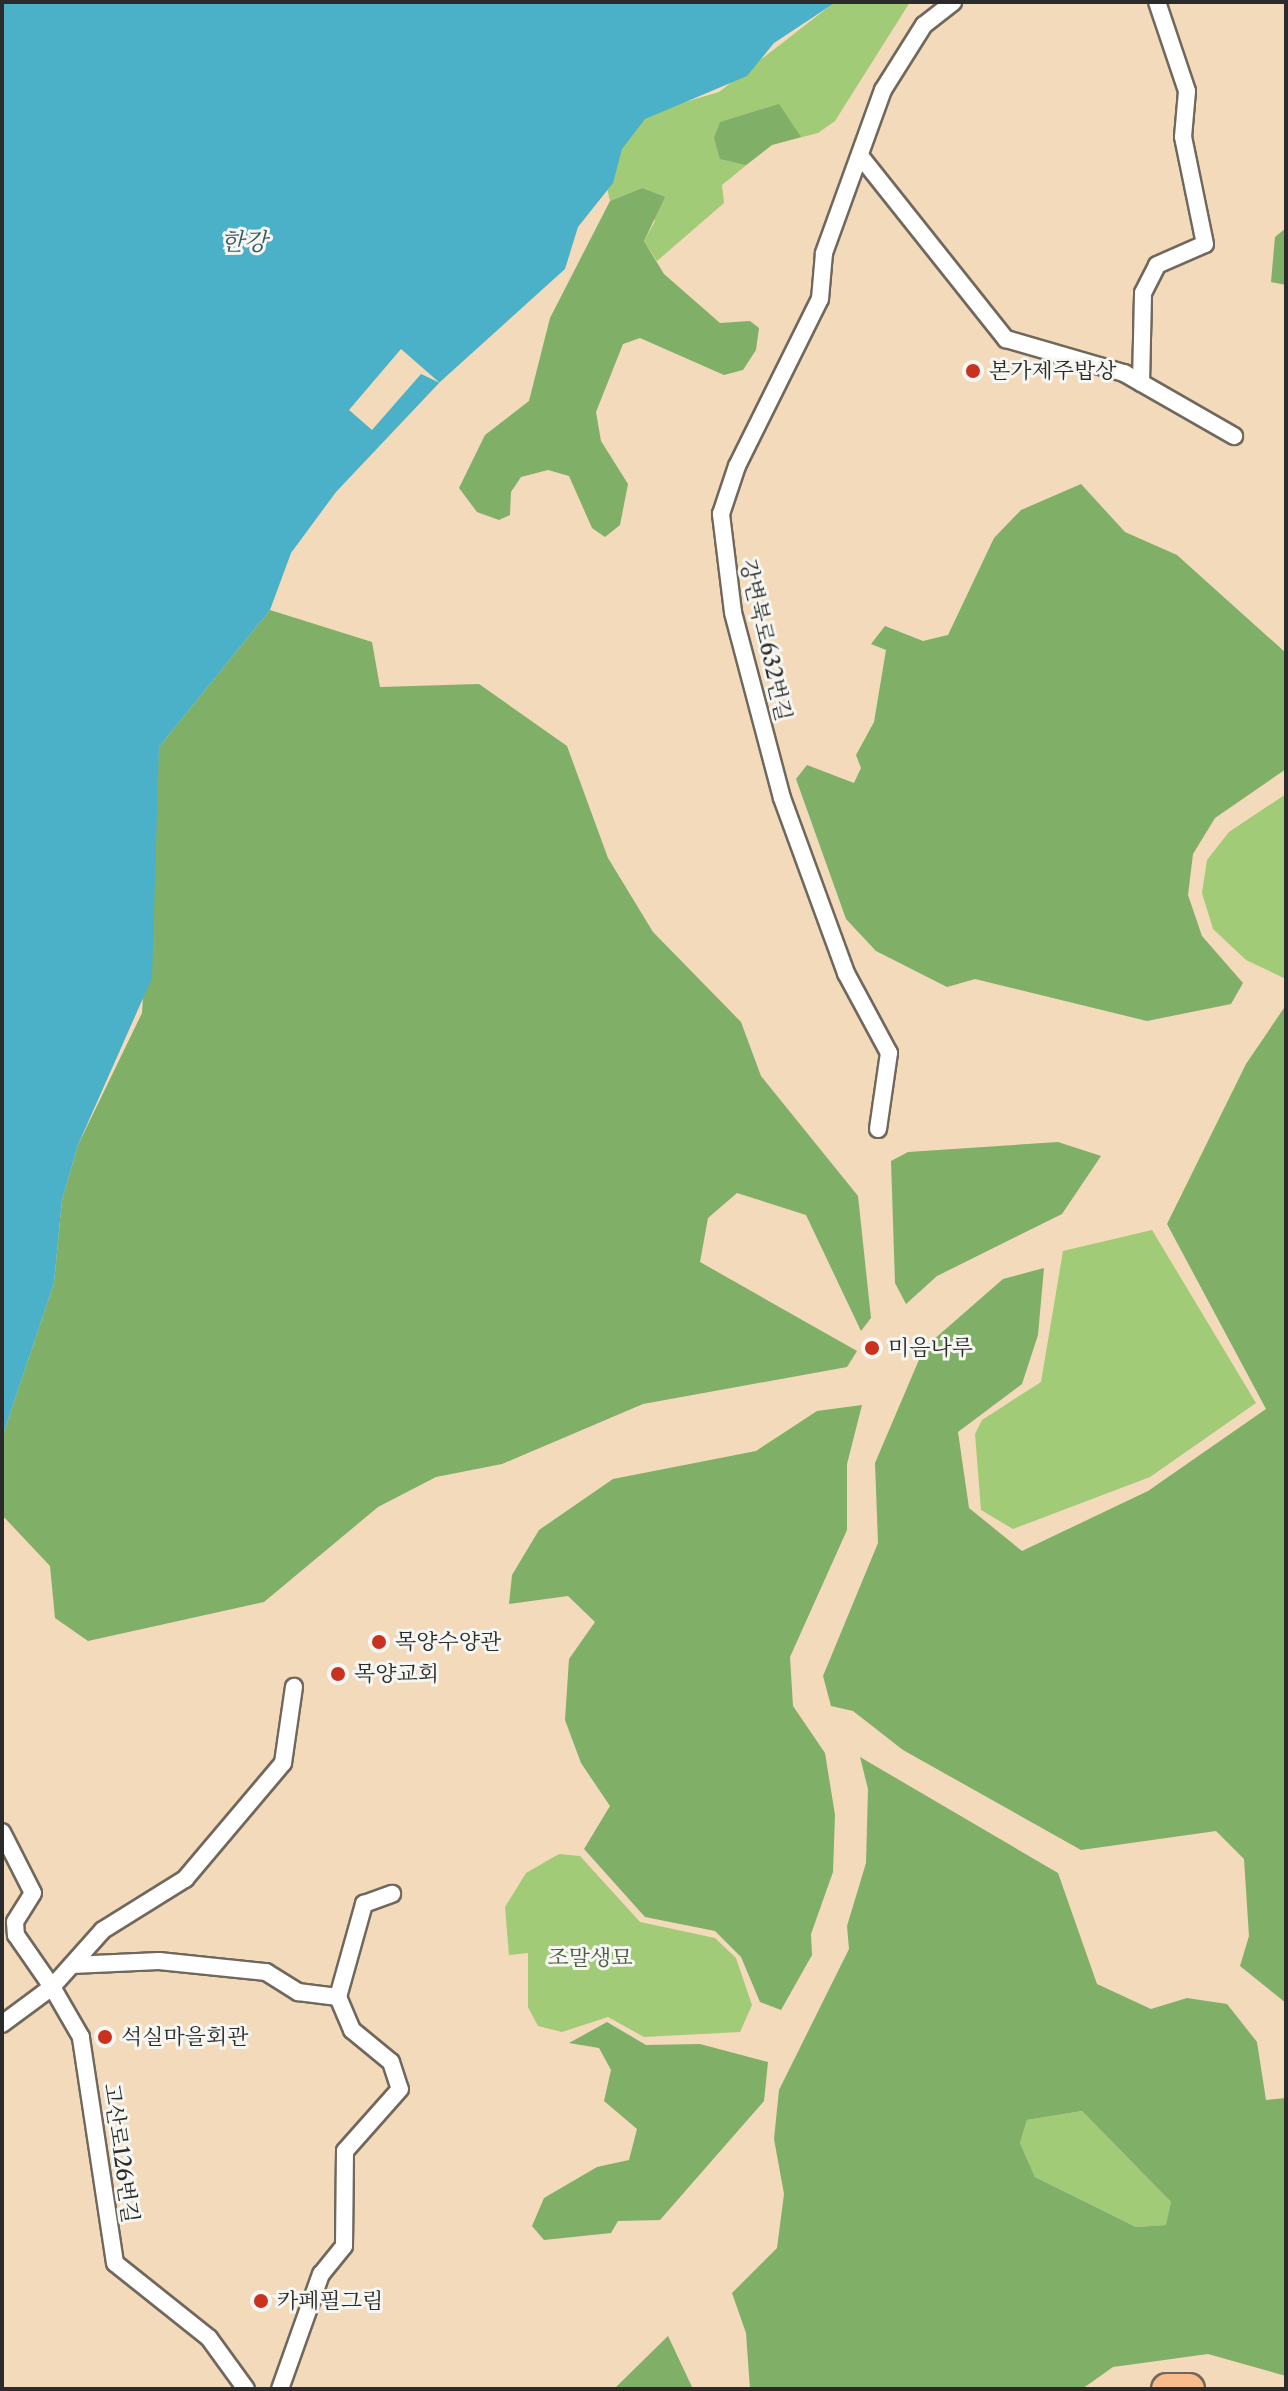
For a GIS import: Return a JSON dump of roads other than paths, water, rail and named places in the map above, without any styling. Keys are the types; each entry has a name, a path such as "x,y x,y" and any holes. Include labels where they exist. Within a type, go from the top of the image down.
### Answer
{"highway":[{"path":"1167,2389 1189,2389"}],"street":[{"name":"강변북로632번길","path":"878,1129 889,1053 846,973 782,798 733,612 721,530 737,466 820,299 824,253 883,90 924,25 953,2"},
{"path":"1141,383 1143,293 1157,265 1205,244 1183,137 1187,91 1157,2"},
{"path":"861,157 1006,339 1082,358 1141,383 1194,406 1234,436"},
{"path":"2,2024 52,1987 103,1930 185,1879 283,1763 294,1687"},
{"name":"고산로126번길","path":"2,1832 33,1893 15,1922 16,1935 52,1987 81,2037 115,2263 209,2338 246,2389"},
{"path":"280,2389 321,2274 344,2246 345,2151 400,2089 391,2062 352,2030 338,1997 364,1904 392,1894"},
{"path":"72,1965 159,1961 266,1972 298,1992 338,1997"}],"water":[{"name":"한강","path":"2,2 836,2 774,43 747,76 645,119 622,149 613,183 578,227 565,269 440,382 336,492 291,553 270,610 159,747 152,978 78,1145 62,1200 54,1283 2,1438"}],"place":[{"name":"본가제주밥상","path":"973,371"},
{"name":"미음나루","path":"872,1348"},
{"name":"목양수양관","path":"379,1642"},
{"name":"목양교회","path":"338,1674"},
{"name":"석실마을회관","path":"105,2037"},
{"name":"카페필그림","path":"261,2301"}],"park label":[{"name":"조말생묘","path":"590,1958"}]}
